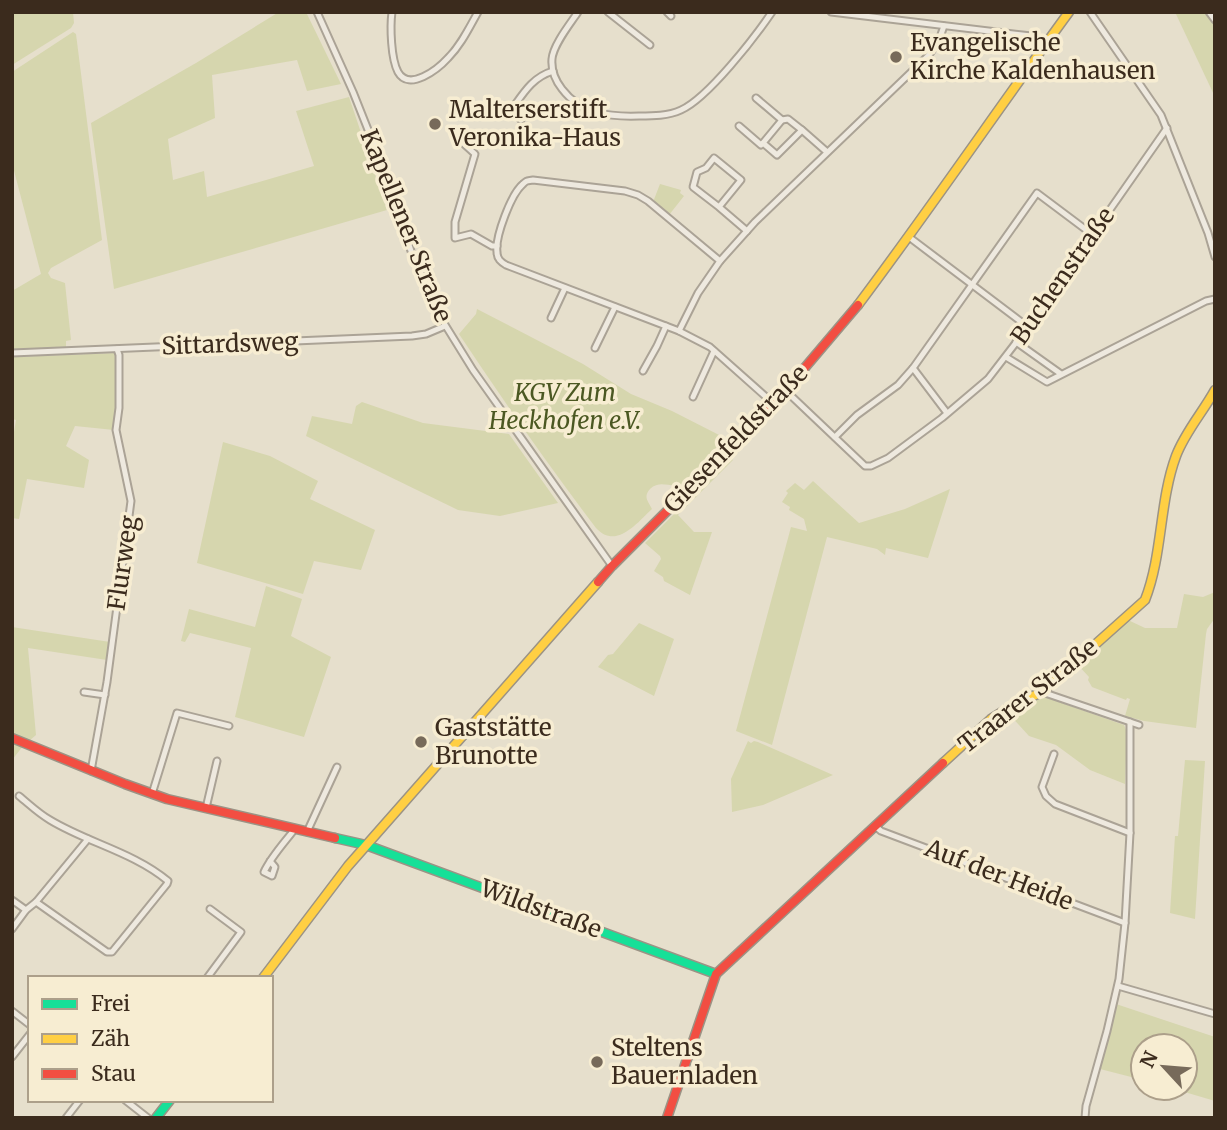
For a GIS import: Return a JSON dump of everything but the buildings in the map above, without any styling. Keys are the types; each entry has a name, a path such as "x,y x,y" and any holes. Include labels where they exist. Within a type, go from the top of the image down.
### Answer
{"street":[{"name":"Kapellener Straße","path":"317,12 386,175 411,251 445,326 473,370 612,566"},
{"path":"392,12 391,38 398,73 409,80 417,80 447,59 478,12"},
{"path":"578,12 552,58 555,80 578,105 608,116 654,116 682,109 713,84 772,12"},
{"path":"608,12 650,45"},
{"name":"Giesenfeldstraße","path":"265,976 348,866 612,566 774,404 849,317 1069,12"},
{"path":"1090,12 1161,115 1215,257"},
{"path":"1209,12 1215,20"},
{"path":"836,13 1031,36 1046,45"},
{"path":"679,331 698,293 720,261 827,152 929,55 944,26"},
{"path":"521,120 512,109 531,83 542,74 553,71"},
{"path":"756,98 782,120"},
{"path":"763,143 782,120 788,119 827,152"},
{"path":"739,126 777,155 802,130"},
{"name":"Buchenstraße","path":"786,391 865,466 888,458 988,379 1028,327 1167,128"},
{"path":"464,144 475,154 455,222 455,238 471,234 497,246"},
{"path":"719,207 741,180 714,158 706,168 697,172 693,187 747,231"},
{"path":"720,261 638,195 625,191 533,180 525,181 513,198 504,218 496,254 506,265 679,331 714,351 774,404"},
{"path":"835,437 857,415 898,385 913,368 1037,193 1093,235"},
{"path":"909,237 1028,327"},
{"path":"551,318 565,288"},
{"path":"1006,357 1047,382 1206,301 1215,299"},
{"path":"595,348 615,307"},
{"name":"Sittardsweg","path":"12,353 412,336 426,334 445,326"},
{"path":"643,371 666,326"},
{"path":"1016,342 1061,374"},
{"name":"Flurweg","path":"91,771 113,644 131,500 116,430 119,408 117,349"},
{"path":"693,397 714,351"},
{"path":"913,368 947,414"},
{"name":"Traarer Straße","path":"716,974 990,719 1042,692 1145,600 1151,585 1163,513 1177,453 1190,427 1215,390"},
{"path":"83,692 105,695"},
{"path":"1042,692 1139,725"},
{"path":"152,794 177,713 229,726"},
{"path":"1084,1118 1118,986 1130,833 1130,722"},
{"name":"Wildstraße","path":"12,738 152,794 294,830 369,842 716,974"},
{"path":"1054,754 1042,787 1046,796 1055,804 1130,833"},
{"path":"206,808 217,761"},
{"path":"307,832 337,767"},
{"path":"19,796 50,820 130,856 168,881 112,952 107,952 36,902"},
{"name":"Auf der Heide","path":"875,826 881,831 1125,923"},
{"path":"270,861 294,830"},
{"path":"12,929 88,839"},
{"path":"12,900 26,910"},
{"path":"208,976 241,932 210,909"},
{"path":"667,1118 716,974"},
{"path":"1118,986 1215,1014"},
{"path":"12,1011 28,1024"},
{"path":"12,1057 28,1037"},
{"path":"66,1118 78,1102"},
{"path":"128,1102 148,1118"},
{"path":"156,1118 168,1102"}],"green space":[{"path":"12,12 73,12 74,23 71,28 12,65"},
{"path":"279,12 306,12 341,84 307,91 297,60 212,75 215,118 168,139 173,180 204,171 207,197 314,166 296,111 349,97 387,210 114,289 91,123"},
{"path":"1175,12 1205,12 1215,25 1215,97"},
{"path":"73,32 76,34 102,240 51,268 48,273 51,278 65,283 71,340 66,341 66,348 12,351 12,291 41,274 12,163 12,72"},
{"path":"660,184 681,190 680,193 684,196 669,215 653,202"},
{"name":"KGV Zum Heckhofen e.V.","path":"477,309 583,364 631,394 725,438 687,481 678,485 658,485 650,489 647,497 652,509 633,527 619,535 604,534 596,528 561,480 459,334 476,314"},
{"path":"116,353 114,430 75,426 66,446 89,460 84,488 27,479 19,519 12,518 12,444 16,420 12,419 12,357"},
{"path":"362,402 423,423 509,434 558,503 500,516 458,510 306,436 312,416 352,424 356,406"},
{"path":"223,442 270,456 318,481 310,499 375,530 361,570 314,561 303,594 197,563"},
{"path":"730,458 733,460 678,515 694,532 712,532 690,595 664,581 663,577 654,571 661,559 645,543"},
{"path":"813,481 859,523 905,509 950,489 928,558 886,548 885,555 877,549 827,537 772,745 736,731 791,527 807,531 804,519 782,502 788,493 786,491 795,483 804,490"},
{"path":"266,586 302,599 291,636 331,657 304,737 235,717 251,648 190,633 185,642 181,641 189,609 255,627"},
{"path":"1215,592 1215,618 1206,634 1196,728 1125,716 1130,699 1126,700 1092,687 1089,677 1078,665 1128,620 1145,628 1177,628 1184,594 1203,597"},
{"path":"639,623 674,639 654,696 598,667 608,655 613,654"},
{"path":"12,627 110,642 107,660 28,648 36,735 12,760"},
{"path":"1045,697 1124,725 1127,732 1125,784 1090,770 1056,745 1029,736 1007,712"},
{"path":"748,741 758,742 833,775 763,805 732,812 731,779"},
{"path":"1185,760 1205,761 1195,919 1170,913 1175,836 1178,836"},
{"path":"1116,1004 1215,1037 1215,1101 1199,1096 1199,1032 1129,1032 1129,1076 1100,1069"}],"traffic: fast":[{"path":"335,838 366,845 716,974"},
{"path":"156,1118 168,1102"}],"traffic: slow":[{"path":"858,305 1069,12"},
{"path":"943,763 991,719 1042,692 1145,600 1155,565 1167,491 1176,456 1215,390"},
{"path":"265,976 348,866 598,582"}],"traffic: jam":[{"path":"598,582 774,404 858,305"},
{"path":"12,738 167,799 335,838"},
{"path":"667,1118 716,974 943,763"}],"place":[{"name":"Evangelische Kirche Kaldenhausen","path":"896,57"},
{"name":"Malterserstift Veronika-Haus","path":"435,124"},
{"name":"Gaststätte Brunotte","path":"421,742"},
{"name":"Steltens Bauernladen","path":"597,1062"}]}
